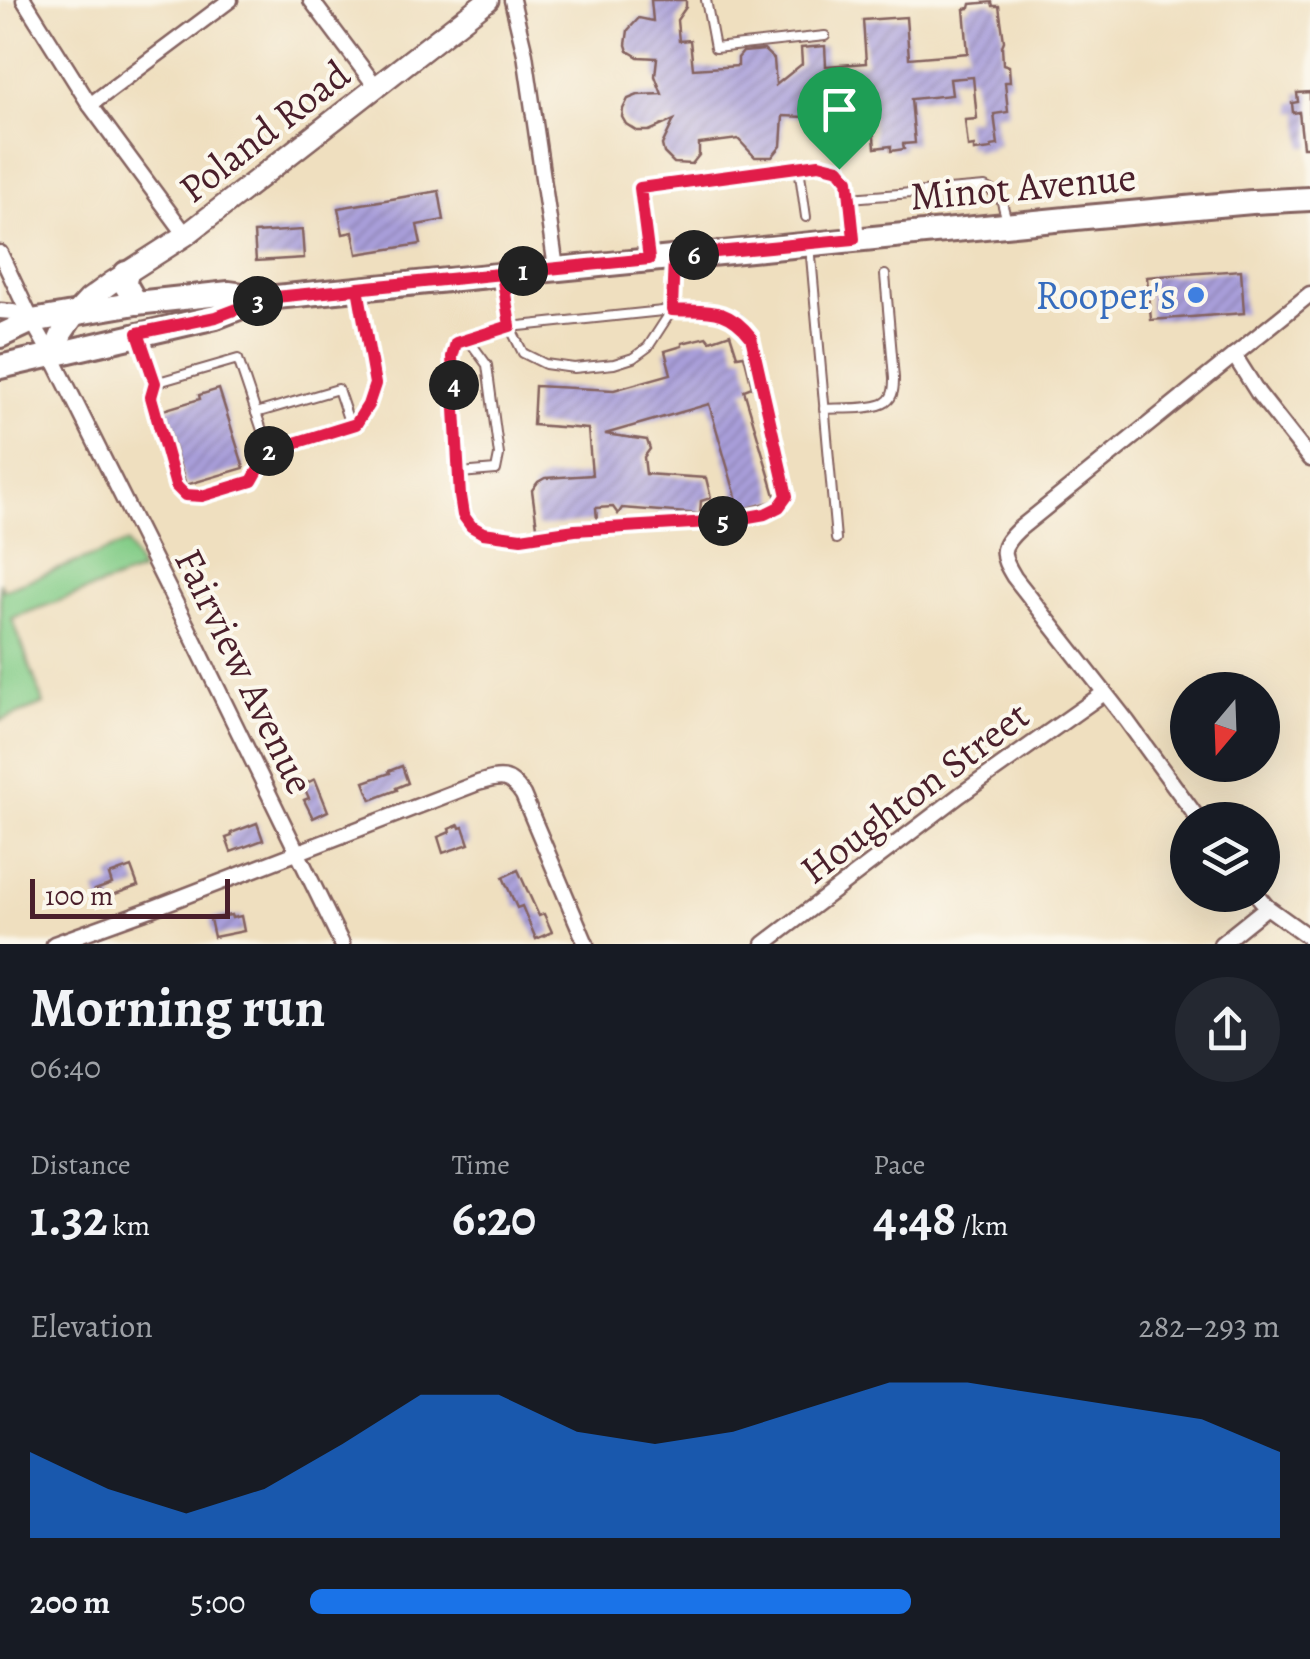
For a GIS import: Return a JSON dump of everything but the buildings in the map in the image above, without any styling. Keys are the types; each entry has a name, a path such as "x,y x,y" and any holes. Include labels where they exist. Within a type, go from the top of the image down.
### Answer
{"main road":[{"name":"Minot Avenue","path":"0,336 32,321 136,303 229,293 266,298 1008,224 1310,199"},
{"path":"126,273 125,284 136,303"},
{"name":"Minot Avenue","path":"0,367 216,317 266,298"}],"street":[{"path":"24,0 90,105 186,235"},
{"path":"90,105 230,0"},
{"path":"310,0 377,88"},
{"name":"Poland Road","path":"52,356 62,333 90,299 186,235 488,0"},
{"path":"512,0 525,54 556,268"},
{"name":"Fairview Avenue","path":"0,253 342,944"},
{"name":"Poland Road","path":"32,321 126,273"},
{"path":"1186,802 1014,577 1003,552 1006,542 1019,529 1310,294"},
{"path":"0,311 32,321"},
{"path":"1234,355 1258,393 1310,459"},
{"name":"Houghton Street","path":"764,944 1104,692"},
{"path":"54,944 478,783 505,778 515,783 523,795 586,944"},
{"path":"1221,944 1262,912"},
{"path":"1273,912 1310,938"}],"lane":[{"path":"706,0 715,48 826,36"},
{"path":"649,259 640,188 819,164 839,169 848,180 854,239"},
{"path":"799,166 806,218"},
{"path":"850,198 985,187 1000,195 1008,224"},
{"path":"810,244 836,540"},
{"path":"502,274 510,326 524,353 545,364 574,368 614,364 648,348 672,310 674,256"},
{"path":"824,409 876,406 885,403 894,388 885,276"},
{"path":"138,333 155,383 151,397 176,486 185,495 202,496 252,481 269,451 356,424 375,384 358,288"},
{"path":"672,310 719,313 738,319 751,337 787,496 779,507 765,514 726,521 615,527 521,538 483,533 471,526 463,515 460,496 452,357 456,343 510,326 672,310"},
{"path":"460,473 496,470 499,455 487,365 468,339"},
{"path":"155,383 238,359 269,451"},
{"path":"256,413 338,389 350,425"}],"green space":[{"path":"127,543 141,571 12,618 44,704 0,721 0,582 3,590"}],"place":[{"name":"Rooper's","path":"1196,295"}],"route":[{"path":"839,169 819,164 640,188 649,259 358,288 375,384 356,424 269,451 252,481 202,496 185,495 176,486 151,397 155,383 138,333 216,317 266,298 358,288 502,274 510,326 456,343 452,357 460,496 463,515 471,526 483,533 521,538 575,530 726,521 765,514 779,507 787,496 751,337 738,319 719,313 672,310 674,256 854,239 848,180 839,169"}]}
